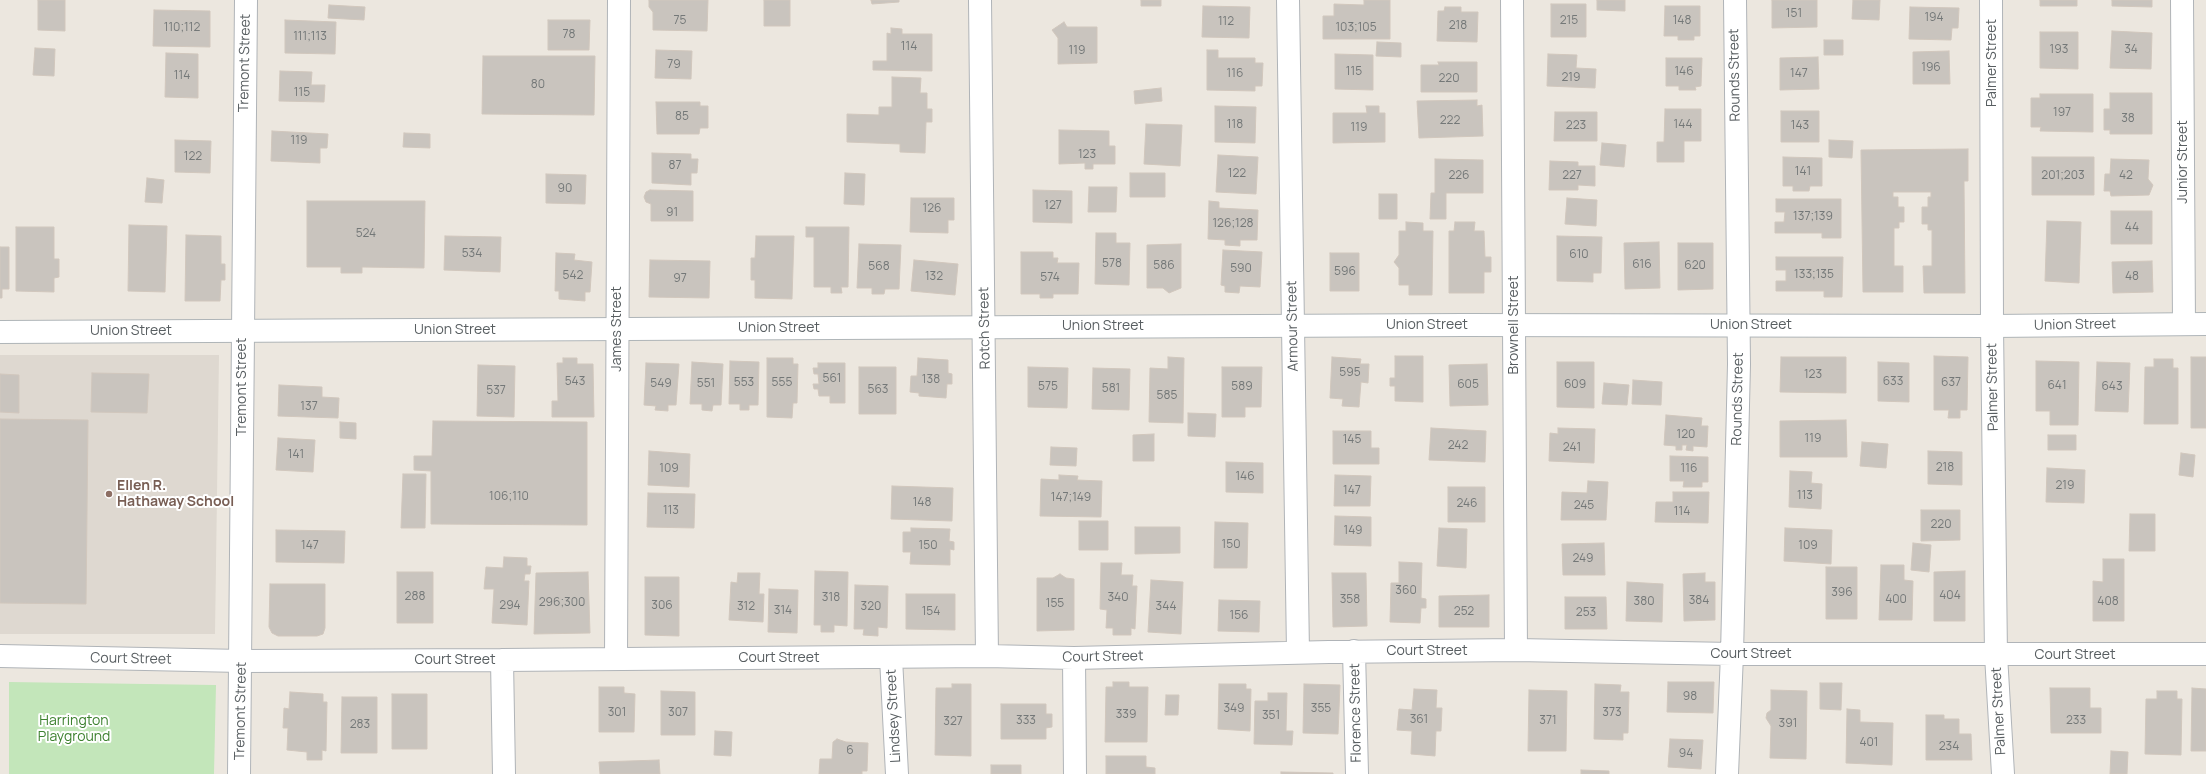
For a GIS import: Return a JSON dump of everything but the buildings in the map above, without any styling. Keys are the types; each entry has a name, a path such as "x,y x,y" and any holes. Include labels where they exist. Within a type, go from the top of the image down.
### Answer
{"street":[{"name":"Tremont Street","path":"240,774 242,661 242,332 246,0"},
{"name":"James Street","path":"616,658 619,0"},
{"name":"Rotch Street","path":"980,0 985,327 987,656"},
{"name":"Armour Street","path":"1288,0 1298,652"},
{"name":"Brownell Street","path":"1512,0 1516,650"},
{"name":"Rounds Street","path":"1727,774 1732,654 1739,325 1734,0"},
{"name":"Palmer Street","path":"1991,0 1992,326 1996,655 2002,774"},
{"name":"Junior Street","path":"2182,0 2184,324"},
{"name":"Union Street","path":"0,332 242,332 1293,325 1992,326 2206,324"},
{"name":"Court Street","path":"0,656 242,661 616,658 891,658 987,656 1074,658 1298,652 1516,650 1732,654 2206,654"},
{"name":"Florence Street","path":"1354,651 1357,774"},
{"name":"Lindsey Street","path":"891,658 897,774"},
{"path":"1074,658 1075,774"},
{"path":"502,660 504,774"}],"shaded area":[{"name":"Ellen R. Hathaway School","path":"0,355 219,355 215,634 0,634"}],"green space":[{"name":"Harrington Playground","path":"9,682 216,685 214,774 9,774"}],"place":[{"name":"Ellen R. Hathaway School","path":"109,494"}]}
